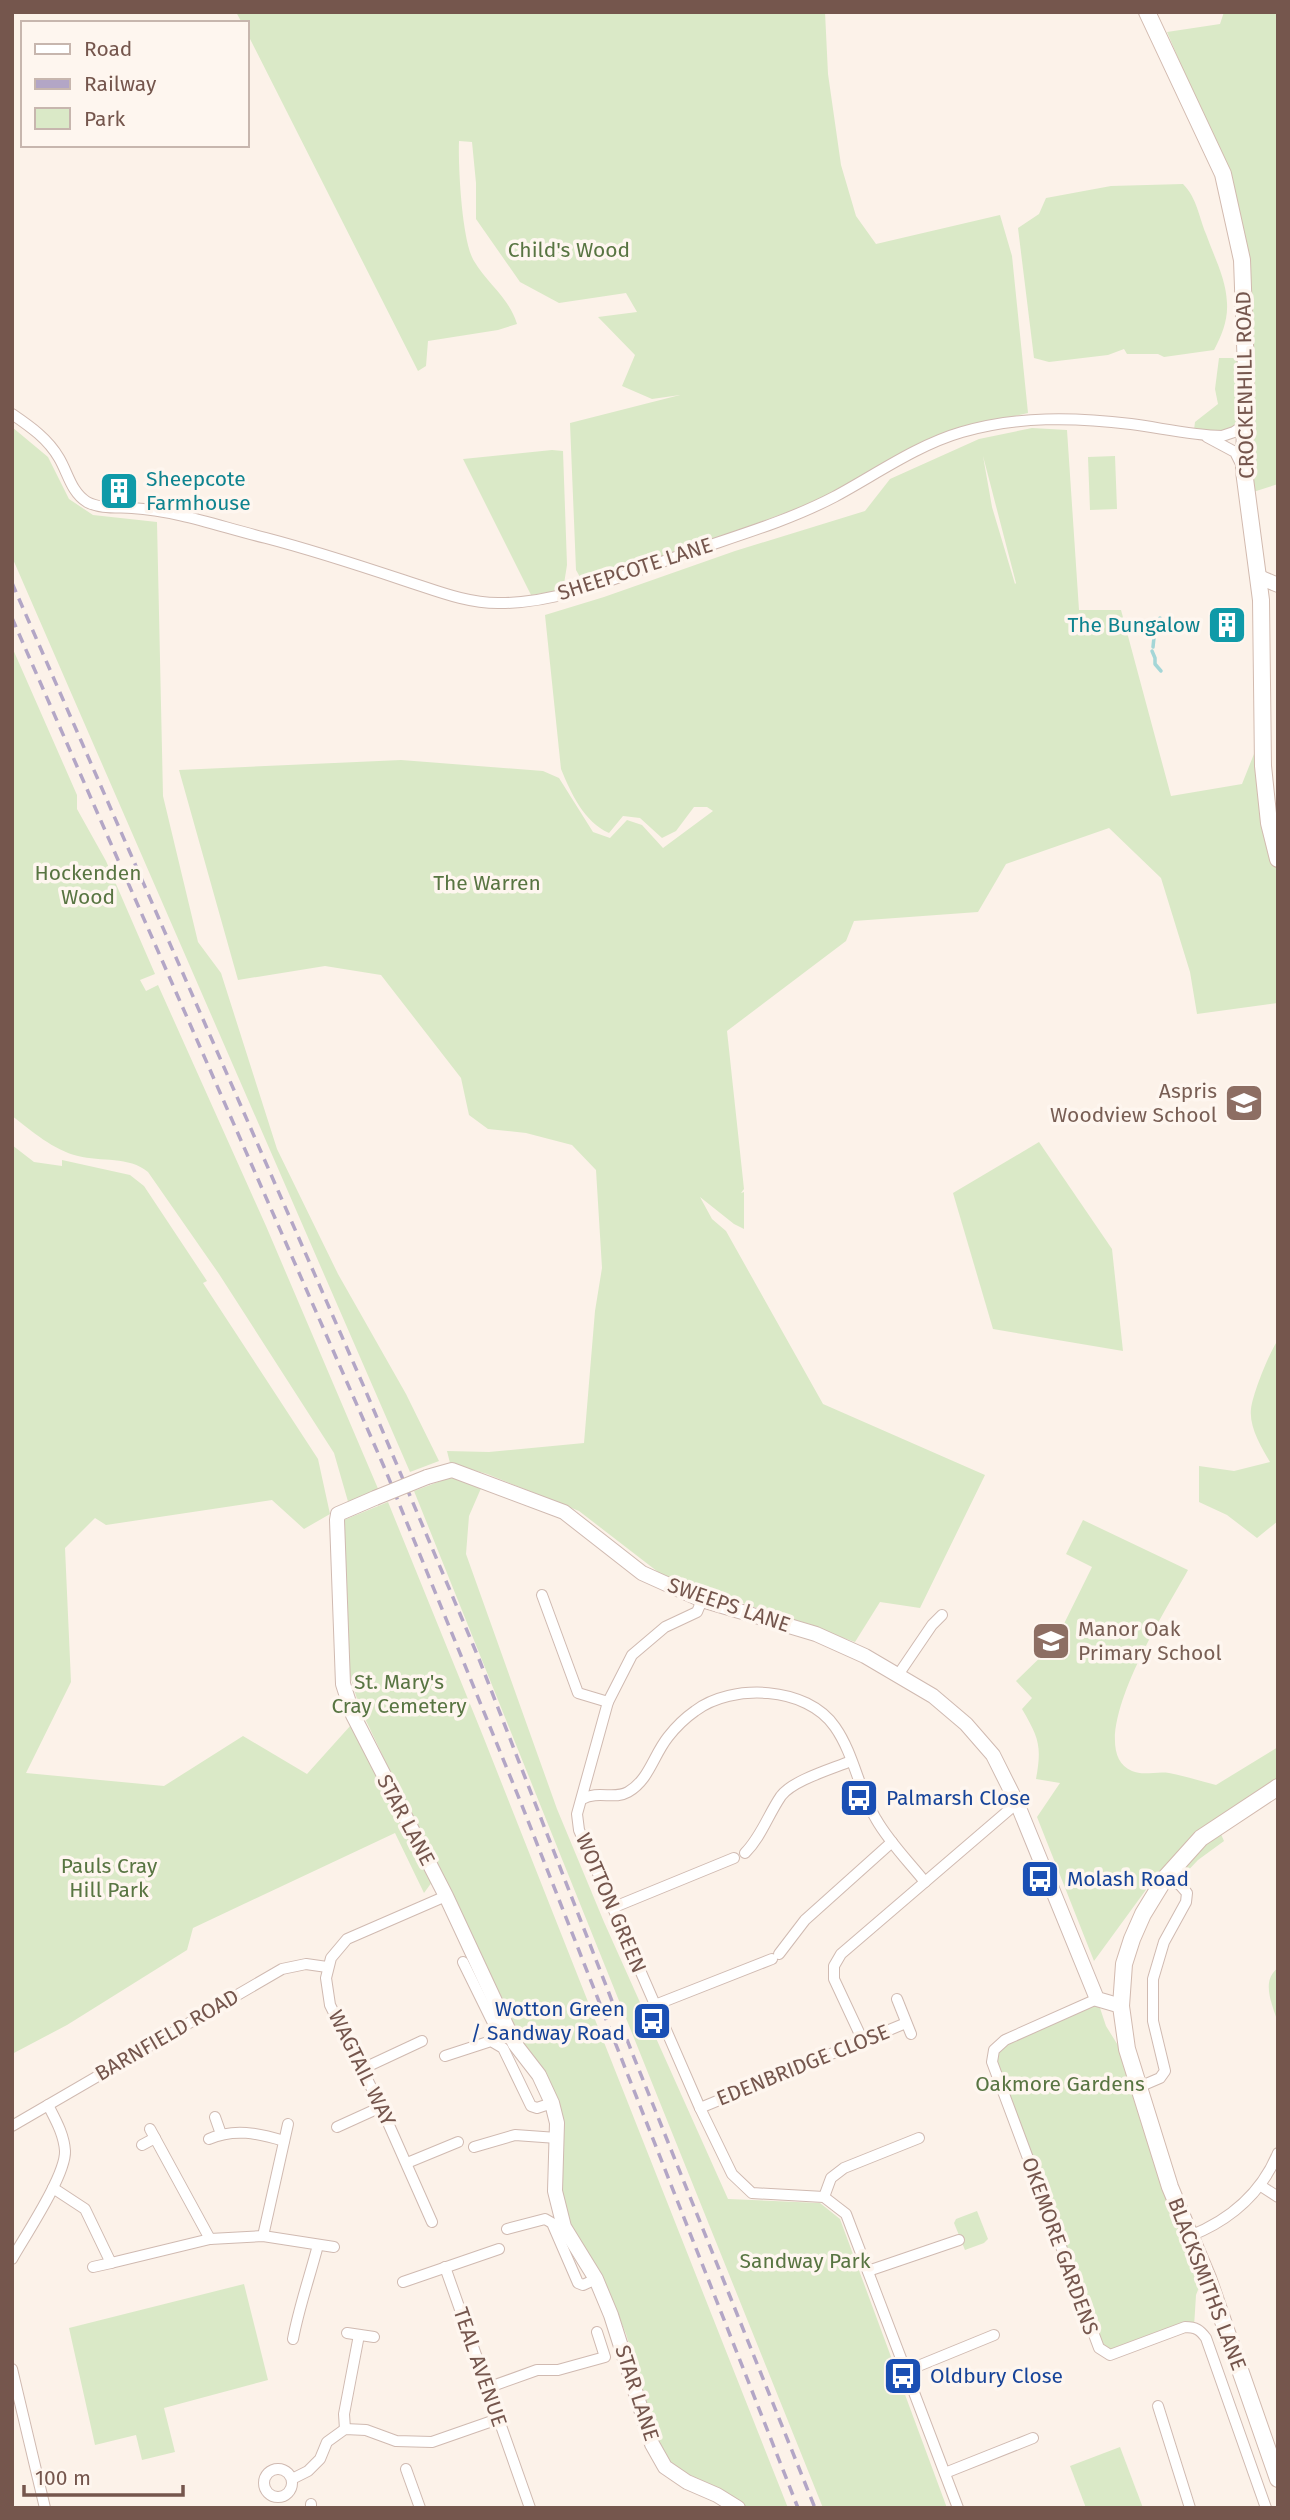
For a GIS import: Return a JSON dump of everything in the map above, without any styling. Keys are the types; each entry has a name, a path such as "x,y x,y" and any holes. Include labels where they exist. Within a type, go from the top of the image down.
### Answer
{"main road":[{"name":"CROCKENHILL ROAD","path":"1147,12 1223,174 1242,260 1246,424 1244,471 1261,600 1263,766 1269,823 1278,859"},
{"path":"1139,2087 1127,2049 1121,2006 1124,1964 1143,1914 1165,1878 1201,1838 1276,1792"},
{"name":"BLACKSMITHS LANE","path":"1139,2087 1170,2187 1208,2278 1278,2479"}],"street":[{"name":"SHEEPCOTE LANE","path":"12,414 42,435 61,460 69,481 87,501 99,506 167,511 197,518 451,596 479,602 503,603 555,596 591,586 800,513 959,433 1019,420 1053,419 1126,424 1222,436 1246,424"},
{"name":"SHEEPCOTE LANE","path":"1205,435 1236,452 1244,471"},
{"path":"1259,577 1278,585"},
{"path":"1261,600 1278,593"},
{"name":"SWEEPS LANE","path":"338,1514 452,1469 564,1512 642,1573 702,1600 816,1634 865,1656 933,1696 966,1724 993,1755 1017,1803 1097,1999"},
{"name":"STAR LANE","path":"338,1514 342,1684 358,1727 446,1896 515,2044 539,2075 552,2103 557,2123 555,2192 564,2227 596,2279 611,2315 652,2444 665,2467 687,2482 738,2508"},
{"path":"542,1595 578,1693 608,1702"},
{"name":"WOTTON GREEN","path":"702,1600 697,1612 665,1627 632,1655 608,1702 578,1814 579,1830 700,2108 732,2174 752,2193 824,2197"},
{"path":"898,1675 932,1625 942,1615"},
{"path":"582,1799 591,1794 625,1794 640,1783 668,1737 688,1717 711,1702 735,1694 770,1694 809,1705 835,1727 876,1820 925,1882"},
{"path":"612,1908 740,1855 752,1846 782,1795 791,1787 851,1761"},
{"path":"863,2041 834,1979 834,1966 841,1954 1017,1803"},
{"path":"655,2005 776,1956 805,1920 892,1842"},
{"path":"1139,2087 1160,2078 1165,2071 1153,2021 1153,1979 1164,1942 1186,1902 1187,1893 1180,1885 1165,1878"},
{"path":"327,1966 338,1947 353,1935 446,1896"},
{"path":"463,1962 493,2023 498,2043"},
{"name":"BARNFIELD ROAD","path":"12,2126 282,1969 306,1964 327,1966"},
{"name":"WAGTAIL WAY","path":"327,1966 330,2005 381,2107 432,2222"},
{"name":"EDENBRIDGE CLOSE","path":"700,2108 863,2041 909,2028 897,1999"},
{"path":"1097,1999 1121,2006"},
{"name":"OKEMORE GARDENS","path":"1097,1999 1004,2040 995,2050 992,2062 1098,2348 1110,2355 1185,2328 1194,2327 1201,2331 1206,2338 1266,2508"},
{"path":"362,2070 422,2040"},
{"path":"445,2056 491,2041 498,2043 503,2048 531,2106 537,2108 552,2103"},
{"path":"12,2259 53,2188 65,2153 61,2132 48,2105"},
{"path":"337,2127 381,2107"},
{"path":"215,2117 221,2133"},
{"path":"263,2236 288,2124"},
{"path":"208,2139 221,2133 253,2132 284,2141"},
{"path":"142,2145 152,2134 210,2239"},
{"path":"474,2147 515,2135 557,2138"},
{"path":"919,2137 844,2168 831,2178 824,2197 846,2214 958,2508"},
{"path":"407,2163 458,2142"},
{"path":"1190,2236 1209,2228 1242,2206 1261,2186 1278,2153"},
{"path":"1261,2186 1278,2197"},
{"path":"53,2188 85,2209 111,2263"},
{"path":"507,2229 545,2219 552,2222 578,2283 583,2285 596,2279"},
{"path":"93,2267 210,2239 263,2236 334,2247"},
{"path":"867,2271 959,2241"},
{"path":"293,2339 298,2312 310,2280 318,2245"},
{"path":"403,2282 499,2249"},
{"name":"TEAL AVENUE","path":"445,2267 530,2508"},
{"path":"487,2388 537,2370 558,2370 605,2357 597,2332"},
{"path":"347,2333 374,2337"},
{"path":"345,2429 344,2414 359,2335"},
{"path":"906,2371 994,2335"},
{"path":"12,2369 46,2508"},
{"path":"1147,2420 1159,2411 1190,2508"},
{"path":"292,2479 308,2472 320,2459 327,2442 345,2429 366,2430 397,2441 432,2442 498,2419"},
{"path":"945,2473 1033,2438"},
{"path":"406,2469 420,2508"}],"green space":[{"name":"Child's Wood","path":"236,12 825,12 828,74 841,165 856,216 876,244 1000,215 1012,256 1028,413 949,431 814,502 673,555 584,584 576,570 570,423 680,395 652,399 622,386 635,355 598,317 637,312 626,293 559,303 520,282 476,219 472,142 459,141 462,203 470,251 479,269 504,299 517,324 498,330 428,341 426,366 418,371 248,35 248,21 241,21"},
{"path":"1224,12 1278,12 1278,484 1250,493 1247,259 1204,119 1167,32 1220,24"},
{"path":"1183,184 1192,195 1226,294 1225,321 1214,350 1164,357 1158,354 1127,354 1124,349 1108,355 1049,362 1034,358 1018,228 1039,214 1046,198 1111,186"},
{"path":"1219,358 1241,358 1243,421 1225,430 1194,430 1195,422 1218,404 1215,389"},
{"path":"12,427 48,457 69,499 93,515 157,522 163,796 198,942 221,973 277,1149 338,1274 406,1394 439,1461 410,1472 12,557"},
{"name":"The Warren","path":"1032,428 1067,430 1079,610 1121,610 1171,796 1242,784 1254,754 1271,854 1278,868 1278,1003 1197,1014 1190,972 1161,878 1109,828 1006,864 978,912 854,921 846,941 727,1031 744,1189 741,1193 744,1192 744,1229 700,1197 712,1219 726,1231 823,1404 985,1475 920,1608 880,1602 855,1642 662,1575 579,1511 487,1474 450,1463 447,1451 489,1452 584,1443 595,1311 602,1268 596,1170 572,1145 526,1133 488,1129 469,1115 461,1078 381,975 325,966 238,980 179,770 401,760 543,771 559,778 593,832 610,838 627,820 642,825 663,848 713,811 707,807 694,807 676,831 662,838 640,818 623,816 609,833 585,814 561,769 545,615 735,551 865,511 890,479 979,439","holes":["983,456 1016,583 992,507"]},
{"path":"563,451 567,565 563,590 531,595 463,459"},
{"path":"1115,456 1117,509 1090,510 1088,457"},
{"name":"Hockenden Wood","path":"12,647 77,795 77,809 106,861 155,974 140,980 146,991 158,985 266,1226 379,1491 349,1505 334,1453 219,1274 148,1172 124,1161 87,1158 69,1153 43,1139 12,1116"},
{"path":"1039,1142 1112,1249 1123,1351 993,1329 953,1193"},
{"name":"Pauls Cray Hill Park","path":"12,1145 34,1162 62,1166 62,1160 130,1175 144,1186 207,1281 203,1283 318,1459 330,1514 304,1529 272,1500 106,1525 95,1518 65,1548 71,1682 26,1773 164,1786 243,1736 307,1774 351,1725 432,1882 424,1893 395,1833 193,1928 187,1950 67,2025 12,2054"},
{"path":"1278,1340 1278,1521 1257,1538 1227,1515 1199,1502 1199,1466 1234,1471 1270,1462 1254,1430 1251,1409 1262,1373"},
{"name":"Sandway Park","path":"454,1476 482,1486 469,1516 466,1554 557,1809 604,1922 728,2199 820,2203 840,2219 947,2508 823,2508 414,1491"},
{"name":"St. Mary's Cray Cemetery","path":"388,1502 788,2508 747,2508 731,2497 688,2479 664,2459 626,2334 601,2275 571,2225 559,2186 563,2133 359,1706 350,1675 343,1554 344,1520"},
{"path":"1083,1520 1188,1570 1148,1641 1121,1705 1115,1734 1118,1757 1132,1771 1169,1773 1216,1785 1278,1747 1278,1782 1195,1837 1156,1876 1094,1961 1037,1817 1060,1783 1036,1779 1038,1742 1022,1709 1032,1698 1016,1681 1054,1644 1092,1567 1066,1554"},
{"path":"1220,1832 1224,1841 1198,1860 1179,1880 1177,1873 1191,1854"},
{"path":"1278,1968 1278,2023 1269,1987 1273,1973"},
{"name":"Oakmore Gardens","path":"1097,1999 1106,2026 1119,2047 1200,2285 1196,2295 1194,2327 1105,2354 992,2055 994,2050"},
{"path":"977,2211 988,2239 965,2250 954,2223 956,2219"},
{"path":"244,2284 268,2380 164,2408 175,2452 142,2460 136,2435 95,2445 69,2328"},
{"path":"1120,2447 1143,2508 1086,2508 1070,2466"}],"waterway":[{"path":"1153,647 1155,628 1160,623 1160,618"},
{"path":"1152,651 1155,664 1161,671"}],"railway":[{"path":"12,583 364,1387 479,1659 633,2055 815,2508"},
{"path":"12,618 385,1469 521,1803 798,2508"}],"place":[{"name":"Sheepcote Farmhouse","path":"119,491"},
{"name":"The Bungalow","path":"1227,625"},
{"name":"Aspris Woodview School","path":"1244,1103"},
{"name":"Manor Oak Primary School","path":"1051,1641"},
{"name":"Palmarsh Close","path":"859,1798"},
{"name":"Molash Road","path":"1040,1879"},
{"name":"Wotton Green / Sandway Road","path":"652,2021"},
{"name":"Oldbury Close","path":"903,2376"}]}
